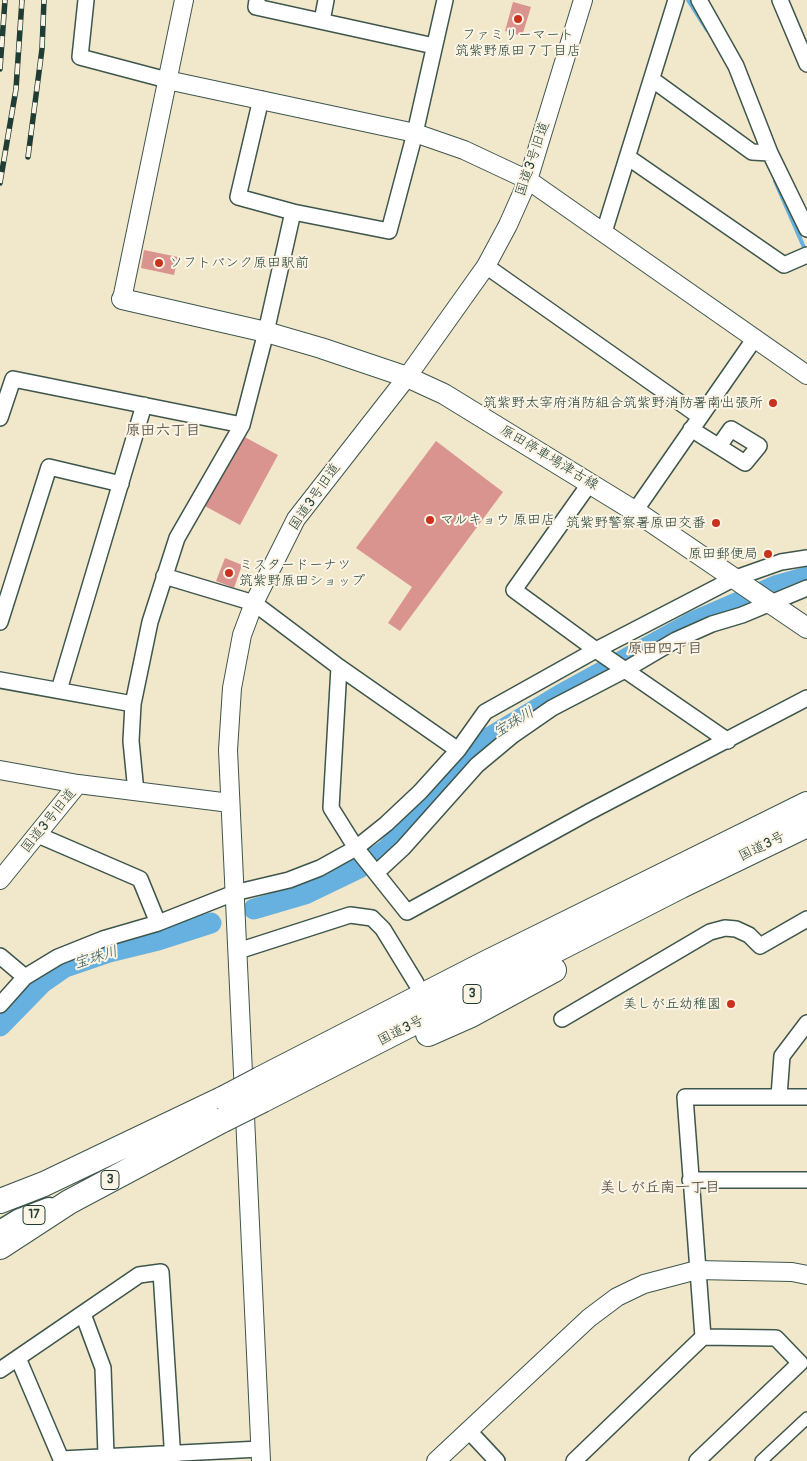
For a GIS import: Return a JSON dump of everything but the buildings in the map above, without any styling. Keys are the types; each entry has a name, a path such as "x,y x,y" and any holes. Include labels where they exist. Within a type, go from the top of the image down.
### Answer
{"highway":[{"path":"282,1068 298,1051 416,983 671,874 684,850 807,788"},
{"name":"国道3号","path":"262,1090 282,1068 484,964 671,874 807,804"},
{"name":"国道3号","path":"0,1201 223,1109 262,1090 330,1068 671,874 807,825"},
{"path":"330,1068 408,1042 471,1014 717,883 807,841"},
{"name":"国道3号","path":"0,1246 223,1109"}],"main road":[{"name":"原田停車場津古線","path":"122,299 266,332 407,377 444,394 635,511 807,628"},
{"name":"17","path":"0,1208 44,1184"},
{"name":"17","path":"0,1232 20,1220 69,1202"}],"street":[{"path":"86,0 80,57 167,80 414,133 464,150 528,180 807,375"},
{"path":"122,299 184,0"},
{"path":"257,0 256,6 434,46"},
{"path":"322,21 326,0"},
{"path":"261,99 238,197 293,212 389,231 445,0"},
{"name":"国道3号旧道","path":"0,880 78,784 230,803 228,750 232,688 242,635 254,603 296,520 407,377 486,266 508,225 528,180 583,0"},
{"path":"604,232 629,158 676,0"},
{"path":"699,0 736,66 770,154 807,229"},
{"path":"780,0 807,64"},
{"path":"653,80 752,152 770,154"},
{"path":"629,158 784,265 807,255"},
{"path":"136,792 131,741 133,704 150,622 177,538 242,425 266,332 293,212"},
{"path":"486,266 695,422 719,446"},
{"path":"635,511 755,338"},
{"path":"0,418 13,379 242,425"},
{"path":"59,690 144,405"},
{"path":"0,622 49,467 121,484"},
{"path":"590,483 514,590 596,650 728,741"},
{"path":"0,1005 25,977 58,958 102,939 158,923 234,893 289,880 320,868 356,848 386,824 420,792 458,750 485,712 596,650 733,579 781,562 807,558"},
{"path":"164,576 254,603 339,667 458,750"},
{"path":"376,873 403,848 477,765 513,735 552,708 625,670 676,640 807,588"},
{"path":"339,667 331,808 356,848 407,912 589,812 625,795 807,698"},
{"path":"0,680 133,704"},
{"path":"0,770 78,784"},
{"path":"18,1358 61,1459 106,1455 173,1457 261,1455 230,803"},
{"path":"38,835 140,879 158,923"},
{"path":"238,951 350,915 372,918 383,929 416,983"},
{"path":"562,1019 710,932 725,928 736,929 749,935 760,946 807,918"},
{"path":"0,956 25,977"},
{"path":"779,1096 782,1056 807,1022"},
{"path":"703,1336 690,1180 686,1097 807,1097"},
{"path":"690,1180 807,1180"},
{"path":"436,1461 600,1308 617,1297 644,1284 697,1270 792,1272 807,1275"},
{"path":"0,1370 139,1275 161,1272 173,1457"},
{"path":"83,1314 103,1368 106,1455"},
{"path":"574,1461 703,1336 776,1338 800,1363 697,1461"},
{"path":"761,1461 807,1418"},
{"path":"468,1430 497,1461"}],"waterway":[{"path":"688,0 707,30"},
{"path":"775,181 806,252"},
{"name":"宝珠川","path":"254,909 305,894 359,868 386,850 464,768 487,739 560,695 693,622 778,585 807,577"},
{"name":"宝珠川","path":"0,1026 42,983 65,967 109,952 158,940 211,923"}],"railway":[{"path":"0,69 5,0"},
{"path":"0,183 16,89 22,0"},
{"path":"28,157 42,49 44,0"}],"place":[{"name":"ファミリーマート 筑紫野原田７丁目店","path":"518,19"},
{"name":"ソフトバンク原田駅前","path":"159,263"},
{"name":"筑紫野太宰府消防組合筑紫野消防署南出張所","path":"773,403"},
{"name":"マルキョウ 原田店","path":"430,520"},
{"name":"筑紫野警察署原田交番","path":"716,523"},
{"name":"原田郵便局","path":"768,554"},
{"name":"ミスタードーナツ 筑紫野原田ショップ","path":"229,573"},
{"name":"美しが丘幼稚園","path":"731,1004"}],"district":[{"name":"原田六丁目","path":"163,431"},
{"name":"原田四丁目","path":"665,649"},
{"name":"美しが丘南一丁目","path":"660,1188"}]}
